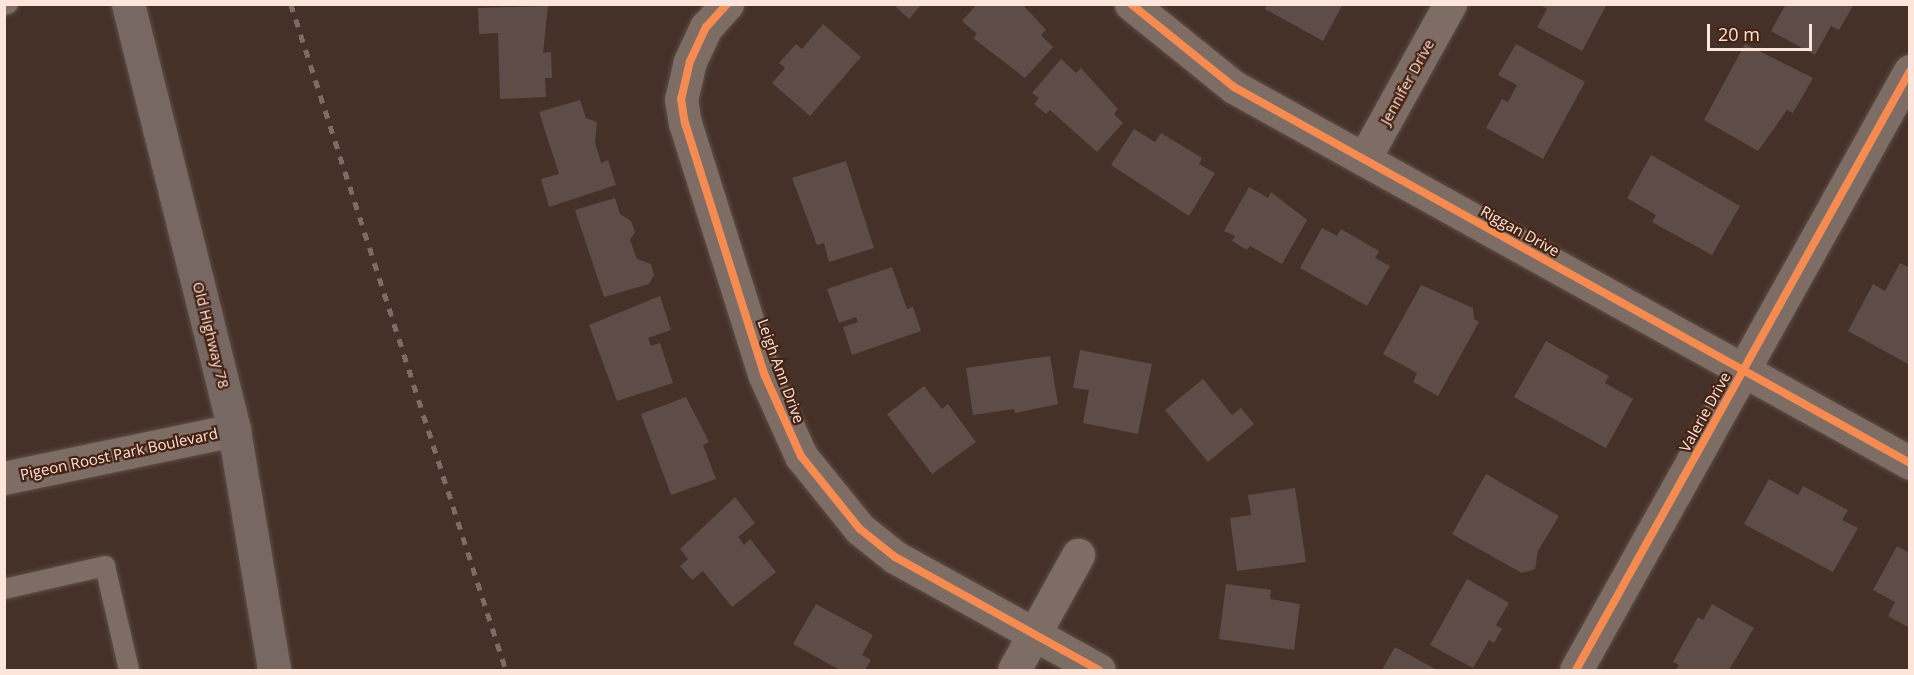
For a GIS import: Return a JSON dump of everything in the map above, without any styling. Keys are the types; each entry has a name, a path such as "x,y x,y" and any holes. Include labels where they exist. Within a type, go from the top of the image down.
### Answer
{"main road":[{"name":"Old Highway 78","path":"128,4 234,430 274,670"}],"street":[{"name":"Leigh Ann Drive","path":"727,4 706,27 685,75 685,123 765,376 801,456 860,529 895,557 1035,632 1099,670"},
{"name":"Riggan Drive","path":"1131,4 1234,87 1745,369 1910,463"},
{"name":"Jennifer Drive","path":"1364,159 1450,4"},
{"name":"Valerie Drive","path":"1576,670 1910,71"},
{"name":"Pigeon Roost Park Boulevard","path":"4,478 234,430"},
{"path":"1014,670 1078,555"}],"lane":[{"path":"4,589 105,566 129,670"}],"building":[{"path":"893,4 922,4 909,19"},
{"path":"977,4 1022,4 1046,30 1041,35 1053,47 1025,78 973,38 977,34 962,21"},
{"path":"1267,4 1343,4 1323,41 1265,9"},
{"path":"1539,4 1607,4 1582,51 1537,27 1547,9"},
{"path":"1786,4 1854,4 1839,30 1831,26 1815,55 1771,31"},
{"path":"548,6 543,53 551,52 552,78 545,78 546,97 500,99 498,33 479,34 478,8"},
{"path":"823,24 861,57 810,116 772,83 785,68 779,63 796,44 802,49"},
{"path":"1516,44 1585,82 1543,159 1486,128 1502,99 1508,102 1517,85 1498,75"},
{"path":"1745,44 1813,78 1793,113 1787,110 1758,151 1704,120"},
{"path":"1061,59 1076,73 1081,68 1118,109 1114,114 1123,123 1097,152 1050,110 1046,114 1034,104 1039,98 1032,93"},
{"path":"580,100 586,118 597,122 595,142 601,163 608,160 616,185 549,207 541,179 559,174 539,112"},
{"path":"1134,129 1155,142 1161,133 1202,158 1199,164 1215,173 1189,216 1111,165"},
{"path":"1651,155 1740,206 1712,255 1652,222 1656,215 1627,198"},
{"path":"846,161 874,248 829,262 824,243 817,245 792,178"},
{"path":"1249,187 1268,198 1271,192 1307,220 1282,264 1250,246 1247,250 1232,241 1235,236 1224,231"},
{"path":"615,198 620,214 631,221 635,232 630,240 637,259 651,264 654,275 649,284 604,297 575,210"},
{"path":"1322,228 1337,236 1341,229 1379,251 1375,258 1390,266 1367,306 1300,268"},
{"path":"1900,263 1910,268 1910,365 1848,331 1873,284 1885,291"},
{"path":"892,267 907,309 913,307 921,331 852,355 843,327 858,322 856,317 839,323 827,289"},
{"path":"1421,285 1473,308 1474,319 1479,322 1438,396 1413,382 1417,373 1383,354"},
{"path":"660,296 671,330 648,338 651,346 660,343 673,383 617,401 589,325"},
{"path":"1546,341 1609,376 1605,383 1633,399 1606,448 1514,397"},
{"path":"1080,350 1152,364 1138,434 1083,423 1089,390 1073,388"},
{"path":"1050,356 1058,404 1015,413 1014,409 973,415 966,368"},
{"path":"1203,379 1232,415 1241,408 1254,424 1208,462 1165,410"},
{"path":"924,386 942,409 948,404 976,442 932,474 887,414"},
{"path":"686,397 709,442 703,445 716,479 671,495 641,414"},
{"path":"1486,474 1559,516 1538,551 1535,569 1522,573 1452,534"},
{"path":"1769,479 1798,495 1803,486 1848,510 1842,520 1858,528 1833,572 1744,524"},
{"path":"1295,488 1306,562 1237,571 1230,518 1251,515 1248,495"},
{"path":"735,497 755,523 738,537 744,545 750,539 776,572 732,607 703,571 692,580 680,566 688,559 680,549"},
{"path":"1897,546 1910,553 1910,628 1888,616 1895,602 1873,590"},
{"path":"1467,579 1509,603 1496,625 1502,629 1494,643 1489,640 1473,668 1430,645"},
{"path":"1226,584 1271,590 1270,599 1300,604 1294,650 1219,639"},
{"path":"816,604 873,635 862,655 871,660 865,670 840,670 793,644"},
{"path":"1712,604 1754,628 1729,670 1676,670 1679,665 1673,662 1698,617 1703,620"},
{"path":"1395,647 1437,670 1382,670"}],"railway":[{"path":"291,4 506,670"}],"cycle path":[{"path":"727,4 706,27 690,61 681,99 685,123 765,376 801,456 860,529 895,557 1099,670"},
{"path":"1131,4 1234,87 1910,463"},
{"path":"1576,670 1910,71"}]}
